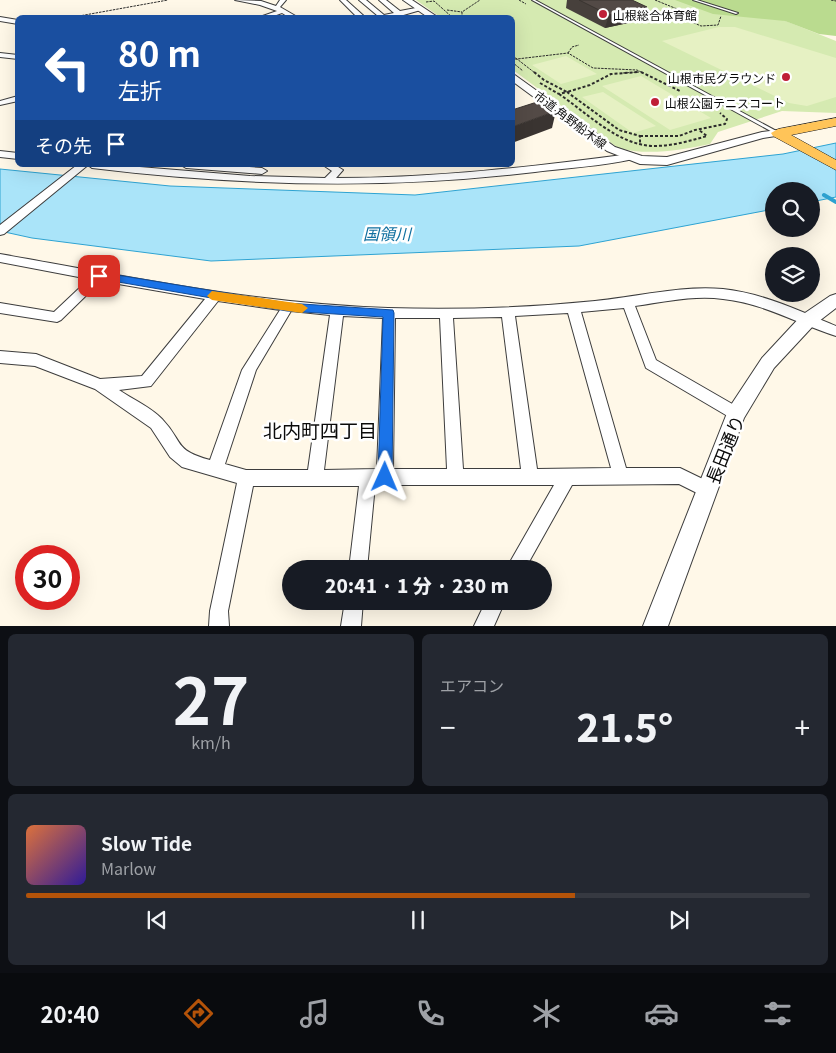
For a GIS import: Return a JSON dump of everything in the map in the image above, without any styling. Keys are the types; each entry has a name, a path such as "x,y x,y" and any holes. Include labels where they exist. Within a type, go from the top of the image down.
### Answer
{"main road":[{"path":"778,133 836,122"},
{"path":"778,133 836,166"}],"street":[{"path":"238,0 261,3 290,15"},
{"path":"267,15 279,10 283,0"},
{"path":"343,0 359,15"},
{"path":"362,0 378,15"},
{"path":"382,0 400,14"},
{"path":"407,0 430,15"},
{"path":"393,15 421,10"},
{"path":"0,19 15,22"},
{"path":"0,55 15,57"},
{"name":"市道 角野船木線","path":"515,78 611,149 630,157 651,162 667,162 689,157 762,135 778,133"},
{"path":"0,103 15,99"},
{"path":"0,154 15,156"},
{"path":"110,167 193,176 278,181 408,180 500,173 630,157"},
{"path":"0,231 80,167"},
{"path":"211,167 262,171"},
{"path":"255,167 278,181"},
{"path":"328,181 338,170 332,167"},
{"path":"0,258 214,296 287,307 337,311 389,313 508,311 573,307 710,293 741,297 836,331"},
{"path":"0,308 57,317 99,276"},
{"path":"100,384 146,382 214,296"},
{"name":"長田通り","path":"655,626 736,414 768,363 808,320 836,300"},
{"path":"628,302 650,364 736,414"},
{"path":"215,470 248,371 258,351 283,318 287,307"},
{"path":"573,307 621,476"},
{"path":"315,478 337,311"},
{"path":"508,311 530,477"},
{"path":"446,312 456,477"},
{"path":"360,560 376,477 389,313"},
{"path":"0,358 36,360 100,384 156,422 175,452 188,462 246,478 680,476 707,490"},
{"path":"520,560 568,476"},
{"path":"219,626 219,611 246,478"},
{"path":"351,626 353,610"},
{"path":"483,626 491,610"}],"lane":[{"path":"533,0 778,133"},
{"path":"694,0 737,13"}],"path":[{"path":"85,15 168,0"},
{"path":"447,10 462,12 480,0"},
{"path":"655,0 682,11 687,17 685,19 701,26 718,25 723,10"},
{"path":"830,0 836,1"},
{"path":"434,1 451,15"},
{"path":"568,53 572,47 579,45"},
{"path":"517,59 568,53 593,68 633,69 643,72 680,91"},
{"path":"517,59 544,80 567,92 619,130 640,136 679,136 725,124 726,119 714,109"},
{"path":"515,64 525,72"},
{"path":"607,69 610,74"},
{"path":"559,94 590,85 610,74 643,72"},
{"path":"538,82 559,94 620,136 640,144 656,146 677,144 706,136 699,130"},
{"path":"640,136 640,144"}],"green space":[{"path":"416,0 713,0 773,16 836,41 836,113 782,111 718,132 710,144 687,148 641,152 618,148 515,71 515,15 437,15"},
{"path":"675,0 836,0 836,36 819,34 785,21 713,14"},
{"name":"山根市民グラウンド","path":"719,27 735,27 836,58 836,97 807,106 789,103 662,41"},
{"path":"566,56 597,74 561,84 532,65"},
{"name":"山根公園テニスコート","path":"641,76 711,118 670,130 602,86"},
{"path":"603,92 656,126 633,133 582,97"}],"water":[{"name":"国領川","path":"836,143 836,197 820,200 820,182 765,182 765,211 579,246 211,261 32,238 0,231 0,169 170,186 415,195 783,154"}],"building":[{"path":"579,0 632,0 647,7 609,15"},
{"path":"542,102 556,111 515,126 515,109"}],"waterway":[{"path":"824,195 836,202"}],"slow traffic":[{"path":"212,296 302,308"}],"place":[{"name":"山根総合体育館","path":"603,14"},
{"name":"山根市民グラウンド","path":"786,77"},
{"name":"山根公園テニスコート","path":"655,102"}],"district":[{"name":"北内町四丁目","path":"320,429"}],"route":[{"path":"99,276 287,307 389,313 385,477"}]}
